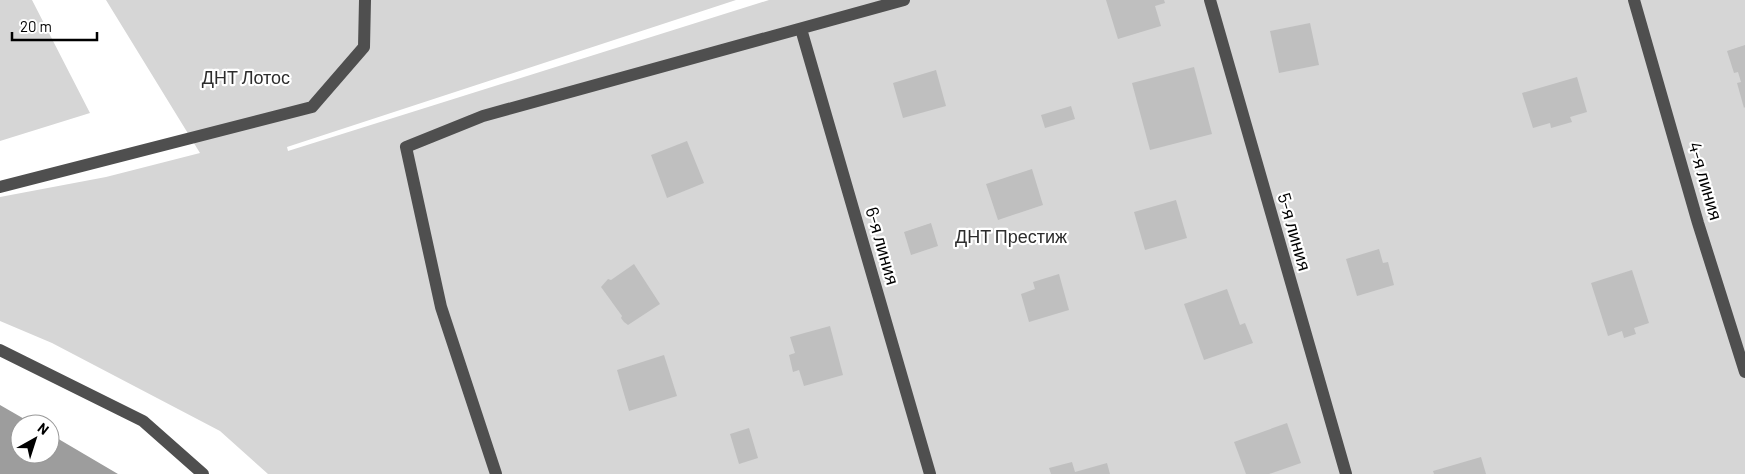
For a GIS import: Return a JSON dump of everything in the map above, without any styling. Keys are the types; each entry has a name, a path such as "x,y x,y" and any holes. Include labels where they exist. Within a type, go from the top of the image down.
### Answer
{"street":[{"path":"0,187 312,107 364,47 365,0"},
{"path":"496,474 441,307 406,147 482,116 904,0"},
{"name":"5-я линия","path":"1210,0 1346,474"},
{"name":"4-я линия","path":"1634,0 1698,223 1745,372"},
{"name":"6-я линия","path":"801,29 930,474"},
{"path":"0,350 143,421 203,474"}],"green space":[{"path":"0,0 32,0 90,113 0,141"},
{"name":"ДНТ Престиж","path":"106,0 736,0 287,147 288,151 769,0 1745,0 1745,474 268,474 220,431 52,343 0,321 0,197 106,177 200,153"}],"shaded area":[{"path":"0,405 16,414 10,414 10,464 60,464 60,440 118,474 0,474"}],"building":[{"path":"1106,0 1164,0 1165,3 1155,6 1161,26 1118,39"},
{"path":"1310,23 1319,65 1279,73 1270,31"},
{"path":"1745,45 1744,108 1737,83 1741,82 1738,72 1734,73 1727,51"},
{"path":"1194,67 1212,134 1150,150 1132,83"},
{"path":"936,70 946,106 903,118 893,83"},
{"path":"1577,77 1587,112 1570,117 1572,122 1551,128 1550,123 1533,128 1522,93"},
{"path":"1071,106 1075,119 1045,128 1041,115"},
{"path":"687,141 704,183 667,198 651,155"},
{"path":"1032,169 1043,205 998,220 986,184"},
{"path":"1176,200 1187,238 1145,250 1134,212"},
{"path":"931,223 938,246 911,255 904,232"},
{"path":"1379,249 1383,263 1388,262 1394,285 1357,296 1346,259"},
{"path":"634,264 660,304 628,325 621,318 622,316 601,287 608,279 611,280"},
{"path":"1632,270 1649,323 1634,328 1636,334 1624,338 1622,331 1608,336 1591,283"},
{"path":"1059,274 1069,310 1029,322 1021,294 1035,289 1033,282"},
{"path":"1227,289 1240,325 1245,323 1253,343 1204,360 1184,304"},
{"path":"830,326 843,375 804,386 799,370 793,372 789,355 795,353 790,337"},
{"path":"664,355 677,396 629,411 617,370"},
{"path":"1287,423 1301,463 1269,474 1246,474 1234,442"},
{"path":"749,428 758,458 739,464 730,434"},
{"path":"1481,457 1486,474 1434,474 1433,471"},
{"path":"1072,462 1075,472 1107,463 1110,474 1051,474 1049,468"}],"park label":[{"name":"ДНТ Лотос","path":"246,78"}]}
